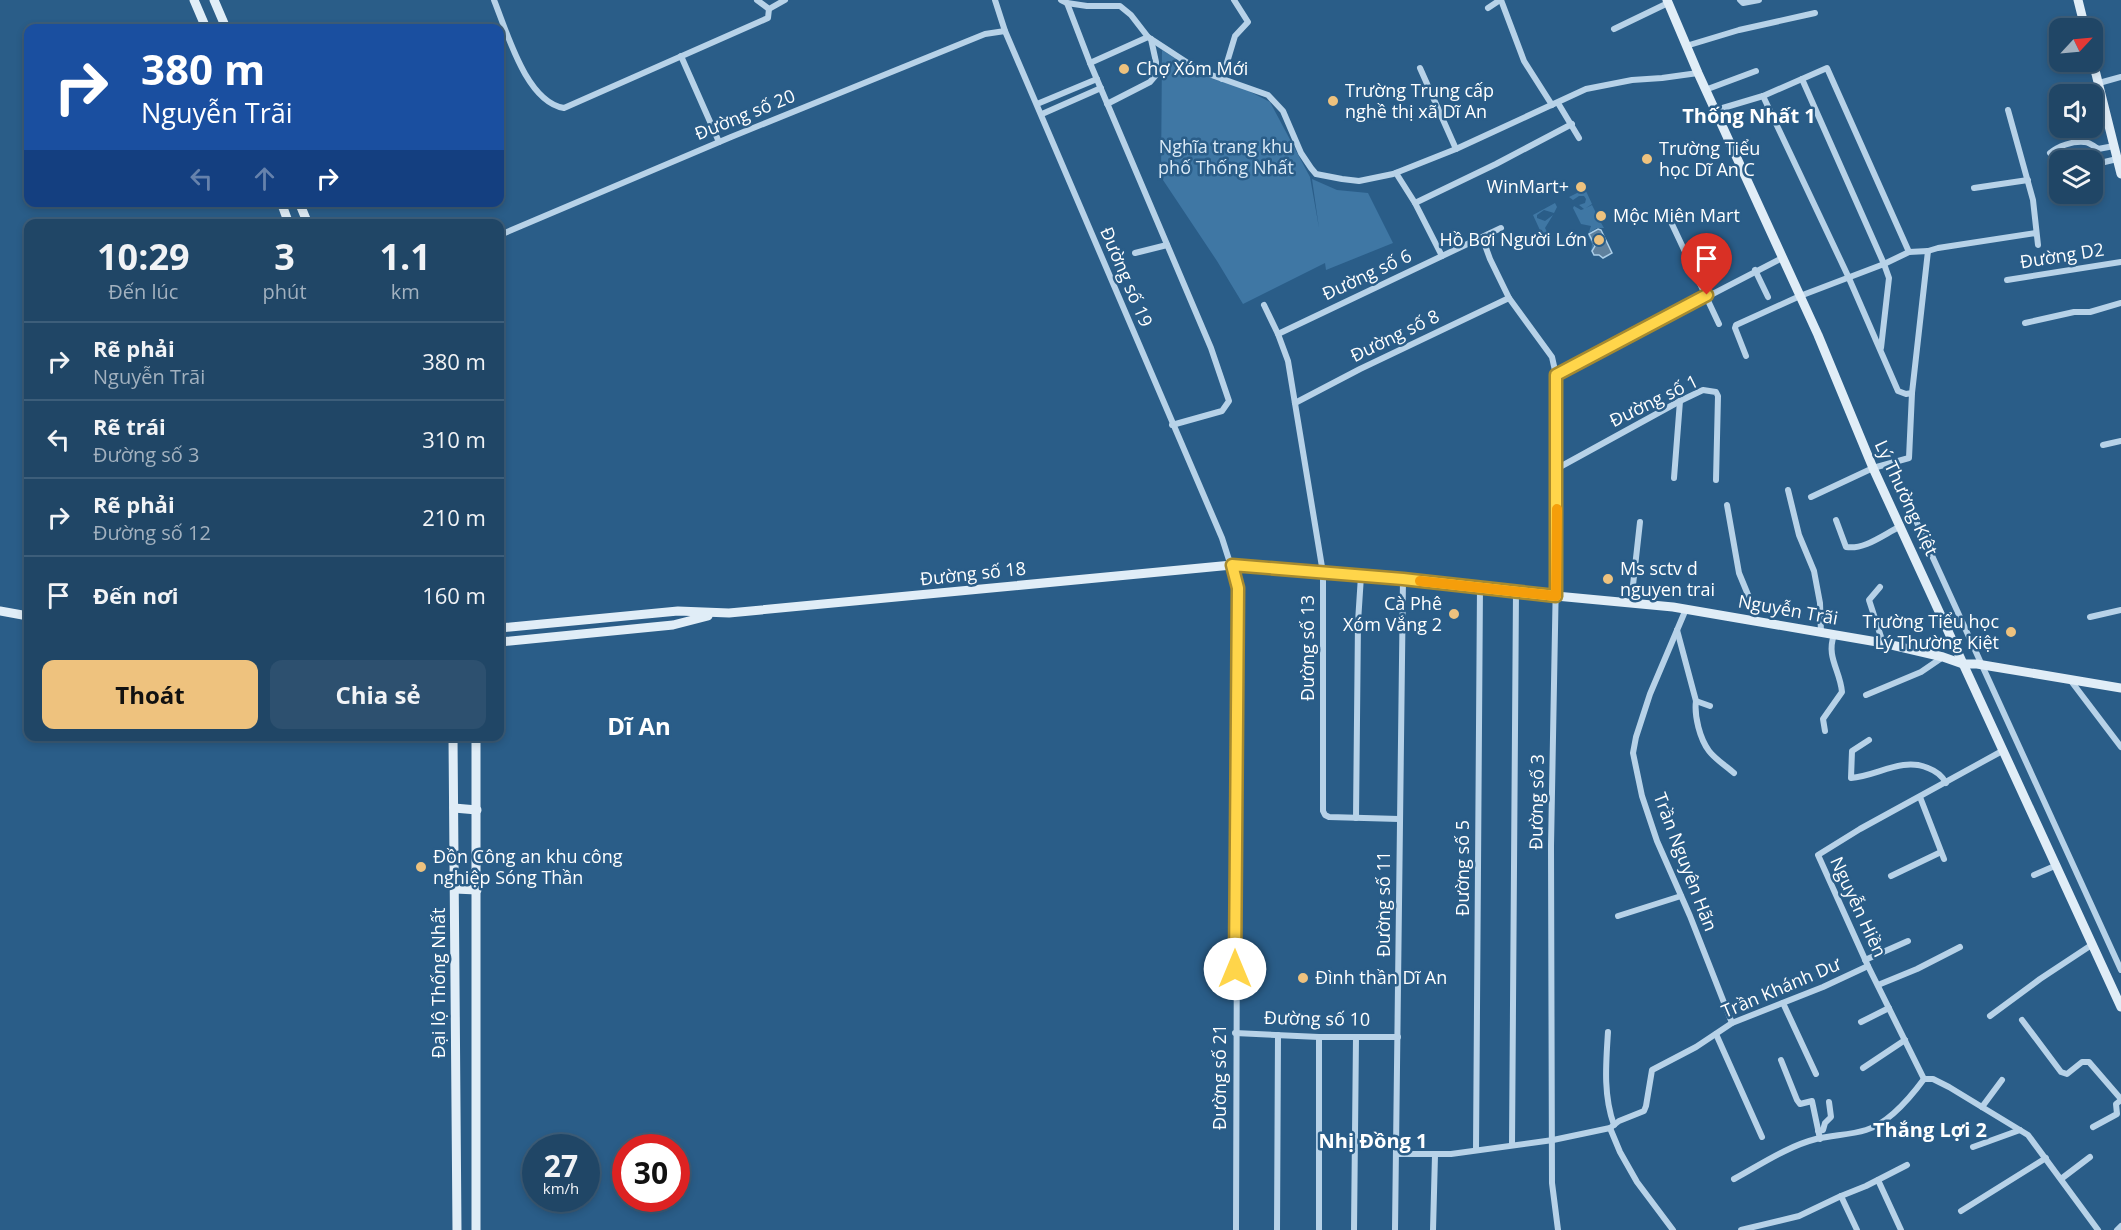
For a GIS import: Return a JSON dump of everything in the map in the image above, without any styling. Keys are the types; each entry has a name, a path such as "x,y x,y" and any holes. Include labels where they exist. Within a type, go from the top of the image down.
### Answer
{"street":[{"path":"194,0 204,24"},
{"path":"214,0 224,24"},
{"path":"494,0 525,74 536,91 554,107 564,108 768,18 769,9"},
{"path":"757,0 769,9"},
{"path":"769,9 784,0"},
{"name":"Đường số 19","path":"995,0 1005,31 1038,104 1232,565"},
{"path":"1122,8 1128,0"},
{"path":"1222,79 1230,46 1235,36 1248,22 1234,0"},
{"path":"1488,8 1501,0 1524,61 1572,124 1579,138"},
{"path":"1740,0 1744,3 1759,0"},
{"path":"2078,0 2082,18"},
{"path":"1172,425 1222,411 1229,401 1210,348 1064,1 1122,8 1131,15 1150,38 1200,70 1268,95 1284,111 1301,153 1316,174 1359,181 1396,173 1586,89 1632,80 1698,73"},
{"path":"1614,29 1668,2"},
{"name":"Lý Thường Kiệt","path":"1668,2 1705,90 1800,296 1873,468 2121,1007"},
{"path":"1686,46 1739,30 1815,13"},
{"name":"Đường số 20","path":"504,232 985,34 1005,31"},
{"path":"1090,63 1150,38"},
{"path":"1107,104 1150,82 1156,75 1156,62 1150,38"},
{"path":"681,56 719,142"},
{"path":"1420,68 1456,148"},
{"path":"1716,110 1763,96 1827,69 1909,252"},
{"path":"1705,90 1756,71"},
{"path":"2096,72 2121,174"},
{"path":"2099,83 2121,77"},
{"path":"1038,104 1097,79"},
{"path":"1802,79 1884,264 1888,278 1881,351"},
{"path":"1042,114 1101,88"},
{"path":"1763,96 1848,276 1898,391 1906,394 1912,393"},
{"path":"2008,110 2036,215 2038,246"},
{"path":"1415,202 1504,160 1572,124"},
{"path":"2054,150 2062,145 2082,142 2087,142 2098,149 2114,146"},
{"path":"2103,162 2117,159"},
{"path":"1396,173 1415,202 1442,256"},
{"path":"1974,188 2028,180"},
{"path":"1671,222 1719,324"},
{"name":"Đường số 6","path":"1278,333 1501,228"},
{"path":"1746,356 1735,328 1736,325 1800,296 1909,252 1928,251 2036,233"},
{"path":"1482,237 1509,298 1552,357 1556,375 1782,258"},
{"path":"1135,253 1167,245"},
{"path":"1811,497 1873,468 1909,458 1912,393 1928,251"},
{"name":"Đường D2","path":"2007,280 2121,262"},
{"path":"1755,270 1768,297"},
{"name":"Đường số 8","path":"1295,403 1360,369 1509,298"},
{"path":"2025,323 2074,312 2090,312 2121,303"},
{"name":"Đường số 13","path":"1264,305 1278,333 1288,361 1323,573 1322,803 1325,815 1399,819"},
{"name":"Đường số 3","path":"1556,375 1558,468 1551,846 1552,1183 1558,1230"},
{"name":"Đường số 1","path":"1558,468 1680,401 1706,390 1718,393 1716,480"},
{"path":"1674,478 1680,401"},
{"path":"2103,445 2120,441 2121,449"},
{"path":"1788,490 1799,535 1814,571 1820,603 1821,633"},
{"path":"1727,505 1739,573 1756,621"},
{"path":"1913,514 2121,970"},
{"path":"1836,520 1845,546 1850,548 1865,545 1901,526"},
{"path":"1631,603 1640,522"},
{"name":"Nguyễn Trãi","path":"1232,565 1480,586 1686,609 1883,643 1963,664 1982,665 2121,688"},
{"name":"Đường số 18","path":"504,628 678,612 718,613 1232,565"},
{"name":"Đường số 21","path":"1232,565 1238,588 1236,1230"},
{"path":"1356,818 1358,622 1361,576"},
{"name":"Đường số 11","path":"1395,1230 1403,579"},
{"name":"Đường số 5","path":"1476,1150 1480,586"},
{"path":"1880,587 1869,600 1883,643"},
{"path":"1512,1145 1516,591"},
{"name":"Trần Nguyên Hãn","path":"1686,609 1650,694 1636,737 1634,753 1642,796 1657,840 1732,1023"},
{"path":"2090,617 2121,610"},
{"path":"0,612 24,615"},
{"name":"Đường số 18","path":"504,642 673,625 718,613"},
{"path":"582,620 582,634"},
{"path":"1677,630 1707,749 1734,773"},
{"path":"1825,731 1823,719 1842,692 1842,684 1829,647 1834,635"},
{"path":"1866,695 1921,672 1943,657"},
{"path":"2071,681 2121,747"},
{"path":"1696,701 1710,706"},
{"path":"1869,740 1852,751 1851,778 1912,763 1940,774 1946,783"},
{"name":"Đại lộ Thống Nhất","path":"453,741 457,1230"},
{"path":"476,741 476,1230"},
{"name":"Nguyễn Hiền","path":"1924,1079 1867,963 1818,855 1860,829 2004,750"},
{"path":"1920,797 1944,859"},
{"path":"454,808 477,810"},
{"path":"1891,876 1941,852"},
{"path":"2034,875 2056,865"},
{"path":"455,889 477,890"},
{"path":"1618,916 1681,896"},
{"name":"Trần Khánh Dư","path":"1612,1127 1619,1120 1644,1111 1652,1070 1696,1047 1732,1023 1823,987 1908,941"},
{"path":"1990,1016 2093,944"},
{"path":"1878,985 1917,969 1960,947"},
{"path":"1783,1003 1816,1074"},
{"path":"1861,1022 1889,1008"},
{"path":"2022,1020 2061,1072 2067,1074 2082,1062 2089,1062 2121,1100 2116,1104 2117,1114 2093,1127"},
{"path":"1608,1032 1606,1085 1612,1127 1620,1152 1637,1182 1673,1230"},
{"name":"Đường số 10","path":"1235,1033 1319,1037 1398,1037"},
{"path":"1716,1034 1762,1137"},
{"path":"1277,1230 1278,1035"},
{"path":"1319,1037 1319,1230"},
{"path":"1354,1230 1356,1037"},
{"path":"1863,1068 1905,1040"},
{"path":"1781,1060 1800,1104 1812,1101 1819,1135"},
{"path":"456,1079 477,1081"},
{"path":"1734,1179 1819,1135 1866,1130 1878,1126 1912,1095 1924,1079 1933,1079 2028,1135 2098,1230"},
{"path":"1982,1107 2002,1080"},
{"path":"1819,1135 1831,1117 1829,1102"},
{"path":"1397,1154 1435,1155 1476,1150 1553,1140 1612,1127"},
{"path":"1973,1147 2020,1130"},
{"path":"1433,1230 1435,1155"},
{"path":"2061,1179 2090,1157"},
{"path":"1961,1211 2046,1158"},
{"path":"1741,1230 1799,1216 1907,1165"},
{"path":"456,1172 476,1172"},
{"path":"1878,1180 1901,1230"},
{"path":"1841,1196 1857,1230"},
{"path":"2117,1230 2121,1226"}],"green space":[{"name":"Nghĩa trang khu phố Thống Nhất","path":"1162,50 1213,79 1241,87 1270,102 1310,177 1319,228 1312,179 1337,190 1368,193 1393,243 1326,270 1325,263 1243,304 1161,177"},
{"path":"1583,190 1586,191 1592,204 1586,208 1592,205 1604,228 1597,228 1589,233 1594,246 1591,253 1592,244 1588,235 1591,226 1581,224 1573,208 1574,206 1581,210 1584,209 1579,205 1585,203 1586,199 1584,196 1573,200 1569,197"},
{"path":"1555,203 1557,207 1554,213 1544,210 1537,215 1537,218 1545,221 1553,215 1545,228 1547,232 1544,239 1533,215"}],"shaded area":[{"name":"Hồ Bơi Người Lớn","path":"1598,229 1601,230 1612,253 1603,258 1594,255 1592,251 1595,246 1589,234"}],"slow traffic":[{"path":"1420,581 1556,596 1557,509"}],"place":[{"name":"Chợ Xóm Mới","path":"1124,69"},
{"name":"Trường Trung cấp nghề thị xã Dĩ An","path":"1333,101"},
{"name":"Trường Tiểu học Dĩ An C","path":"1647,159"},
{"name":"WinMart+","path":"1581,187"},
{"name":"Mộc Miên Mart","path":"1601,216"},
{"name":"Hồ Bơi Người Lớn","path":"1599,240"},
{"name":"Ms sctv d nguyen trai","path":"1608,579"},
{"name":"Cà Phê Xóm Vắng 2","path":"1454,614"},
{"name":"Trường Tiểu học Lý Thường Kiệt","path":"2011,632"},
{"name":"Đồn Công an khu công nghiệp Sóng Thần","path":"421,867"},
{"name":"Đình thần Dĩ An","path":"1303,978"}],"district":[{"name":"Thống Nhất 1","path":"1749,116"},
{"name":"Dĩ An","path":"639,727"},
{"name":"Thắng Lợi 2","path":"1930,1130"},
{"name":"Nhị Đồng 1","path":"1373,1141"}],"route":[{"path":"1235,969 1238,588 1232,565 1480,586 1556,596 1558,468 1556,375 1707,295"}]}
